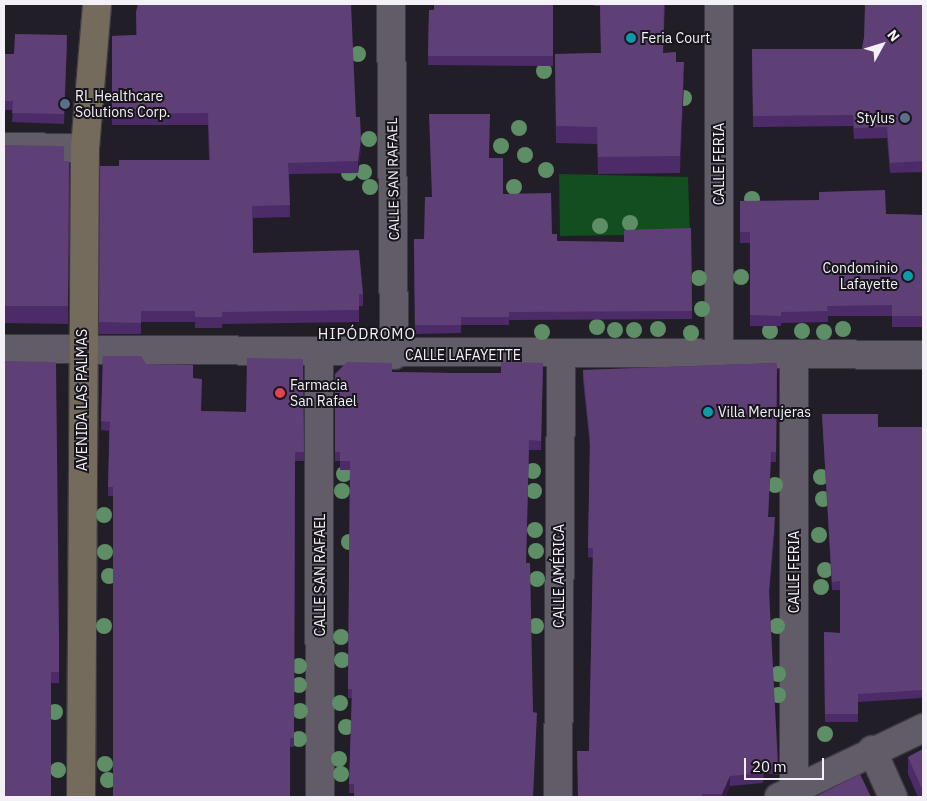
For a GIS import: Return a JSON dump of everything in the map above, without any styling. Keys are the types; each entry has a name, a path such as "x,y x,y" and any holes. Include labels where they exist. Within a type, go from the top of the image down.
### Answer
{"street":[{"name":"AVENIDA LAS PALMAS","path":"81,797 84,148 97,4"},
{"name":"CALLE SAN RAFAEL","path":"391,4 394,355"},
{"name":"CALLE FERIA","path":"719,4 719,355"},
{"path":"4,147 84,148"},
{"name":"CALLE LAFAYETTE","path":"4,350 82,348 394,355 923,355"},
{"name":"CALLE SAN RAFAEL","path":"319,352 320,797"},
{"name":"CALLE AMÉRICA","path":"558,797 561,354"},
{"name":"CALLE FERIA","path":"786,793 794,355"},
{"path":"786,793 872,750 923,728"},
{"path":"872,750 893,797"}],"green space":[{"path":"559,174 688,177 690,234 560,236"}],"building":[{"path":"138,4 351,4 356,117 360,117 361,139 358,161 288,163 290,205 252,206 253,253 359,250 363,294 359,294 359,310 222,312 222,317 195,317 195,311 141,311 141,323 99,322 100,166 119,166 119,160 210,160 208,113 112,114 112,36 137,35 136,12"},
{"path":"434,4 553,4 553,56 428,56 429,10 434,10"},
{"path":"600,4 664,4 663,53 676,52 676,62 684,62 680,156 598,157 597,127 556,126 555,54 601,53"},
{"path":"865,4 923,4 923,161 890,163 887,127 854,128 853,115 753,116 752,49 862,49"},
{"path":"15,34 67,35 64,114 12,113 13,101 4,101 4,54 14,54"},
{"path":"429,114 490,114 489,158 503,158 503,194 551,193 552,234 557,234 557,241 624,242 624,230 691,228 692,311 509,312 509,317 461,317 461,325 415,325 414,239 424,239 425,197 432,197"},
{"path":"4,145 64,146 64,161 69,161 68,306 4,306"},
{"path":"885,190 886,214 923,215 923,316 892,316 892,305 827,306 828,311 781,312 781,316 750,315 750,232 740,232 740,201 819,200 819,192"},
{"path":"103,356 141,356 146,364 193,365 193,378 202,379 201,411 246,412 247,358 303,359 304,452 295,452 294,738 290,738 290,797 113,797 113,487 108,487 110,422 101,421"},
{"path":"4,361 56,362 59,672 51,672 51,797 4,797"},
{"path":"347,362 392,363 392,372 451,373 501,373 501,362 543,363 541,441 529,440 526,563 530,563 533,712 537,713 533,797 354,797 354,784 349,784 352,689 348,689 350,461 340,461 340,452 335,452 335,374"},
{"path":"777,363 776,452 771,452 768,517 775,517 769,591 778,765 764,764 763,773 730,776 722,794 702,794 702,797 578,797 577,751 589,751 593,548 588,548 590,439 583,370"},
{"path":"822,414 878,414 878,427 923,427 923,690 858,694 858,714 825,714 824,632 840,633 840,581 832,582"},
{"path":"923,749 923,789 922,789 908,757"},
{"path":"860,774 871,797 815,797"}],"place":[{"name":"Feria Court","path":"631,38"},
{"name":"RL Healthcare Solutions Corp.","path":"65,104"},
{"name":"Stylus","path":"905,118"},
{"name":"Condominio Lafayette","path":"908,276"},
{"name":"Farmacia San Rafael","path":"280,393"},
{"name":"Villa Merujeras","path":"708,412"}],"district":[{"name":"HIPÓDROMO","path":"367,334"}]}
